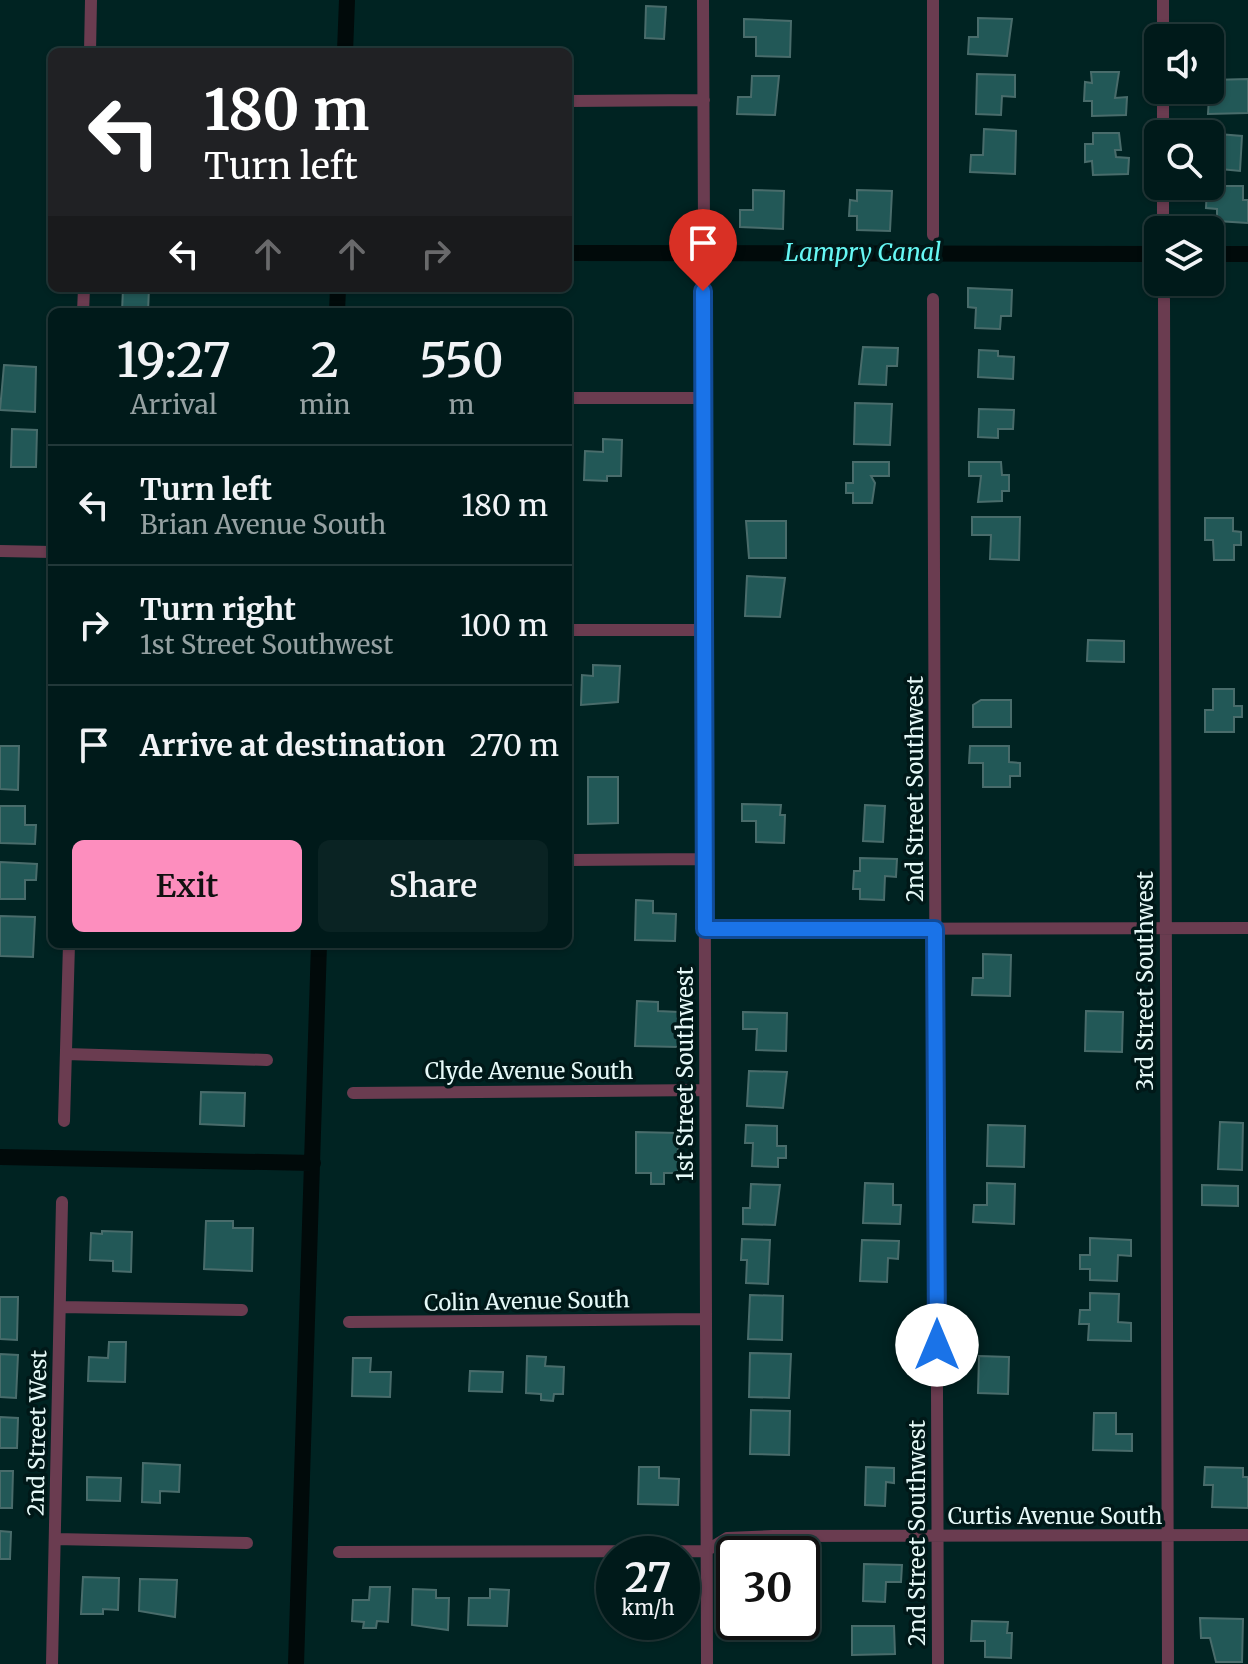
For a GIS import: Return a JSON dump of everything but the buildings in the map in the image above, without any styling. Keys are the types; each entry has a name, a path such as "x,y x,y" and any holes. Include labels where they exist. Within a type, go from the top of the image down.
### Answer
{"street":[{"path":"90,48 91,0"},
{"path":"703,0 704,232"},
{"path":"933,0 933,235"},
{"path":"1163,0 1163,24"},
{"path":"572,101 704,100"},
{"name":"1st Street Southwest","path":"703,291 707,1664"},
{"name":"2nd Street Southwest","path":"933,299 938,1664"},
{"name":"3rd Street Southwest","path":"1164,299 1168,1664"},
{"path":"572,398 704,398"},
{"path":"0,551 48,552"},
{"path":"572,630 705,630"},
{"path":"572,860 705,859"},
{"path":"705,929 1248,928"},
{"path":"64,1121 69,948"},
{"path":"66,1054 267,1060"},
{"name":"Clyde Avenue South","path":"353,1093 705,1090"},
{"name":"2nd Street West","path":"52,1664 62,1202"},
{"path":"60,1307 242,1310"},
{"name":"Colin Avenue South","path":"349,1322 705,1319"},
{"name":"Curtis Avenue South","path":"339,1552 706,1551 727,1538 1248,1535"},
{"path":"55,1539 247,1543"}],"waterway":[{"path":"345,48 347,0"},
{"name":"Lampry Canal","path":"572,253 1144,254"},
{"name":"Lampry Canal","path":"1224,254 1248,254"},
{"path":"337,308 338,292"},
{"path":"296,1664 319,948"},
{"path":"0,1157 313,1163"}],"route":[{"path":"703,291 705,929 935,929 937,1345"}]}
